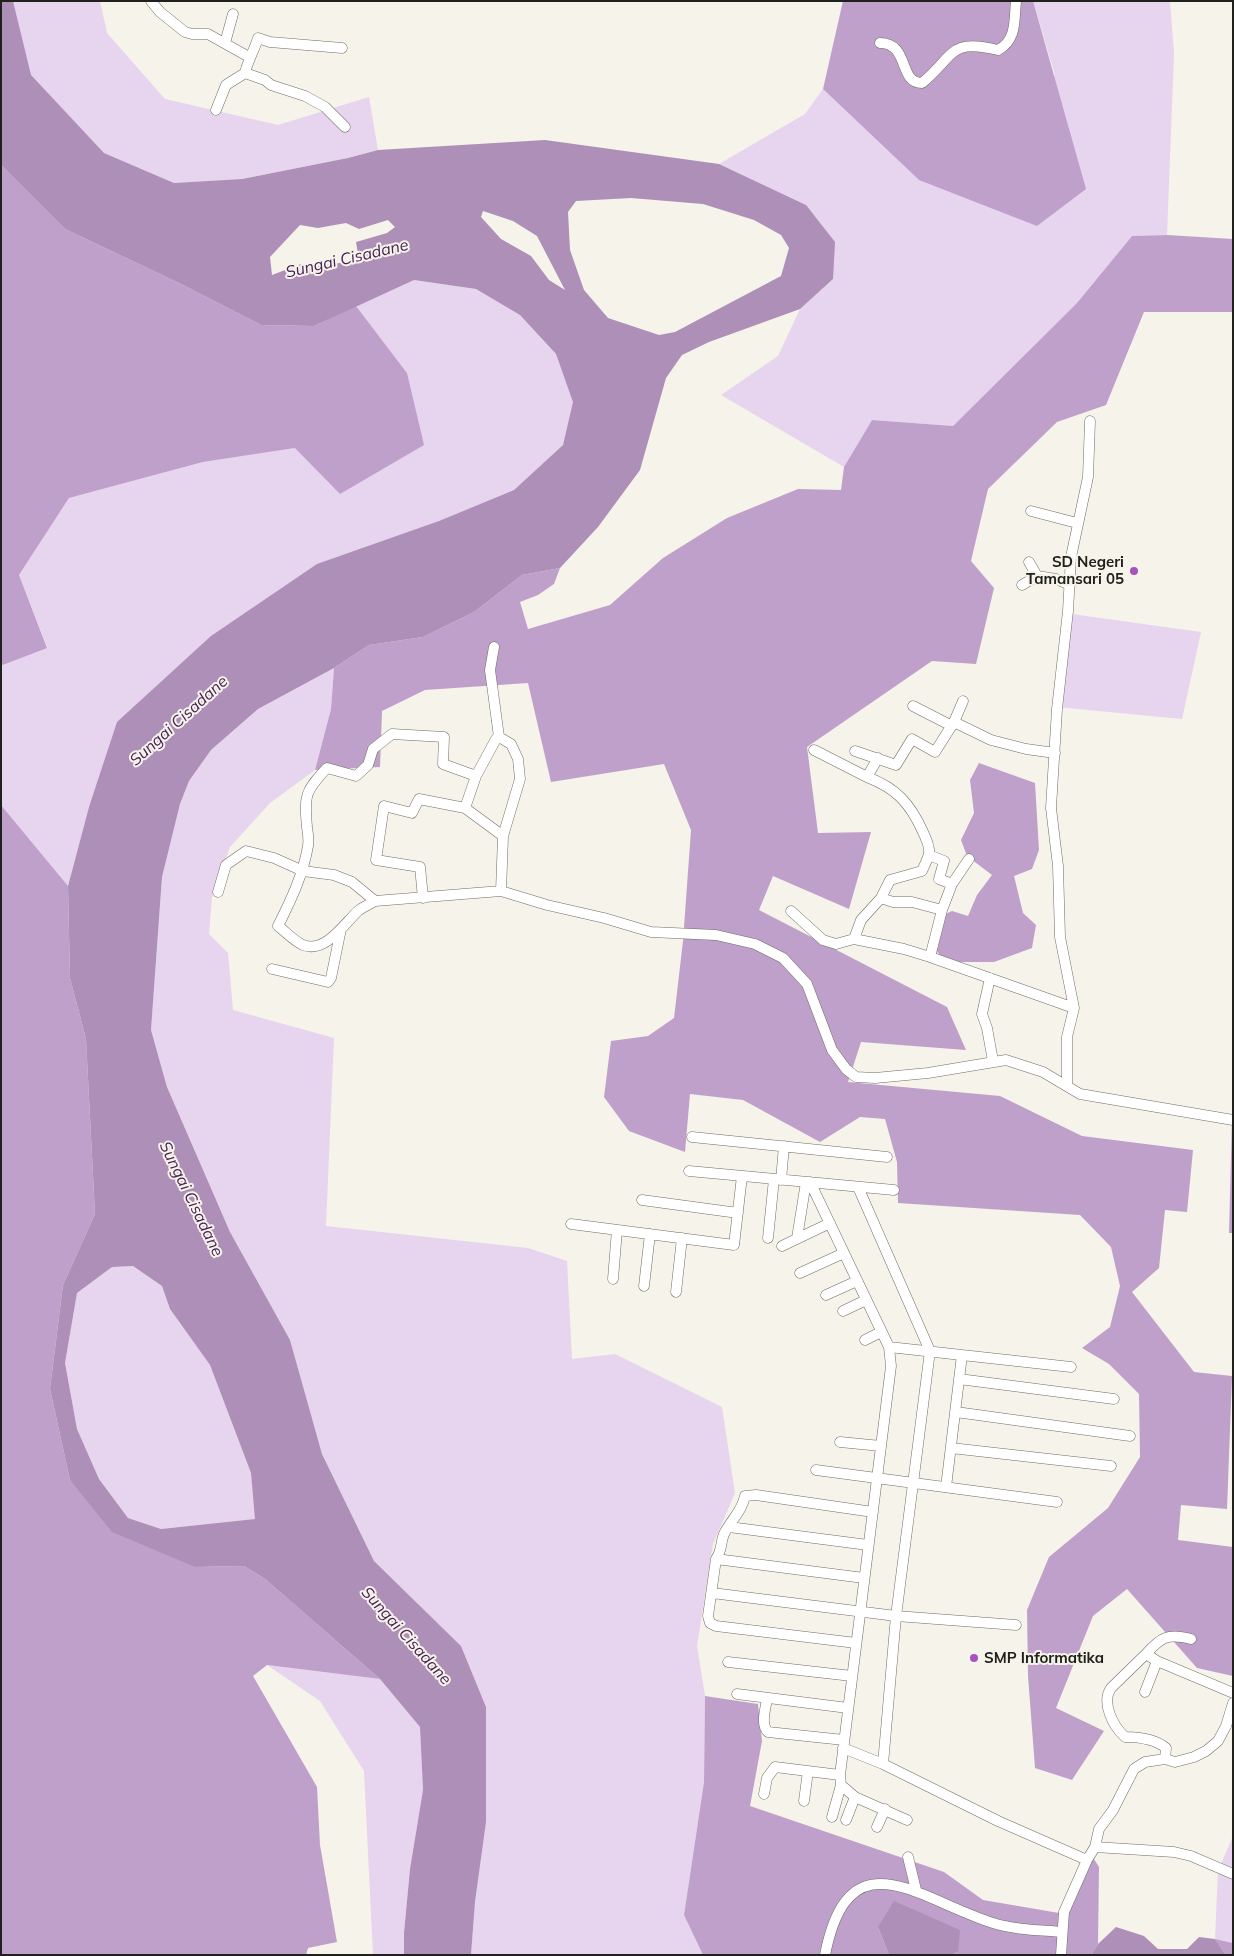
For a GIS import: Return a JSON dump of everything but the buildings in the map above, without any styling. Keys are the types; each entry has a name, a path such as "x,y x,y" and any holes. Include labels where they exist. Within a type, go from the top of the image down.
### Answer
{"street":[{"path":"151,1 160,12 185,32 208,34 249,57"},
{"path":"880,43 888,43 897,49 911,79 916,83 922,82 951,52 964,47 979,45 998,50 1007,45 1013,33 1016,1"},
{"path":"225,43 233,14"},
{"path":"216,110 226,85 245,73 249,57 258,38 270,42 342,48"},
{"path":"245,73 266,80 270,85 305,96 325,107 346,127"},
{"path":"1067,1086 1067,1037 1074,1008 1060,937 1058,866 1051,808 1057,710 1071,557 1088,477 1090,421"},
{"path":"1031,510 1077,523"},
{"path":"1029,562 1037,576"},
{"path":"1022,585 1037,576 1056,579 1070,584"},
{"path":"494,647 490,670 499,738"},
{"path":"855,750 896,765 912,739 936,752 953,724 963,701"},
{"path":"913,706 990,740 1026,749 1055,753"},
{"path":"476,776 443,764 444,737 392,734 373,749 368,765 356,776 327,768 314,781 304,801 309,843 303,871 294,895 278,926 303,945 310,946 324,943 359,910 375,901 501,891 651,932 716,935 768,949 783,958 808,984 832,1050 846,1069 856,1077 875,1078 928,1072 1006,1060 1043,1072 1080,1094 1233,1120"},
{"path":"465,808 476,776 496,739 499,738"},
{"path":"499,738 512,744 518,759 520,779 503,836 501,891"},
{"path":"814,750 883,783 902,798 914,812 929,846 929,855 922,871 890,880 881,898 862,920 854,939"},
{"path":"867,777 878,758"},
{"path":"423,898 420,867 376,860 384,806 412,813 419,799 465,808 503,836"},
{"path":"218,892 226,866 246,851 274,858 303,871 334,875 352,882 375,901"},
{"path":"929,855 944,861 939,879 952,884"},
{"path":"930,957 942,910 952,884 969,859"},
{"path":"881,898 893,902 912,902 942,910"},
{"path":"791,911 823,940 836,944 854,939 930,957 1074,1008"},
{"path":"272,968 328,982 331,978 341,928"},
{"path":"990,978 982,1014 987,1028 993,1061"},
{"path":"692,1137 887,1157"},
{"path":"768,1238 784,1146"},
{"path":"689,1171 894,1190"},
{"path":"571,1224 734,1244 742,1176"},
{"path":"808,1182 830,1223 889,1347 891,1366 840,1780 832,1817"},
{"path":"797,1238 808,1182"},
{"path":"858,1187 930,1352 896,1616 883,1764"},
{"path":"642,1200 738,1213"},
{"path":"782,1246 830,1223"},
{"path":"613,1279 617,1230"},
{"path":"644,1286 650,1234"},
{"path":"676,1292 682,1238"},
{"path":"800,1273 844,1253"},
{"path":"826,1295 857,1281"},
{"path":"843,1311 866,1300"},
{"path":"865,1340 881,1332"},
{"path":"889,1347 1071,1367"},
{"path":"946,1487 962,1355"},
{"path":"960,1379 1114,1399"},
{"path":"956,1412 1130,1436"},
{"path":"840,1442 881,1446"},
{"path":"951,1448 1111,1466"},
{"path":"816,1470 1057,1502"},
{"path":"856,1643 710,1623 708,1616 716,1559 721,1552 724,1534 738,1515 745,1496 750,1495 873,1512"},
{"path":"729,1527 868,1545"},
{"path":"716,1559 864,1578"},
{"path":"712,1593 896,1616 1016,1625"},
{"path":"1165,1759 1166,1748 1162,1744 1140,1737 1125,1737 1111,1717 1108,1708 1108,1693 1161,1639 1176,1635 1191,1639"},
{"path":"1146,1654 1157,1661 1233,1693"},
{"path":"1145,1692 1157,1661"},
{"path":"728,1662 852,1676"},
{"path":"737,1694 848,1708"},
{"path":"767,1698 764,1729 768,1732 844,1744 998,1820 1087,1860"},
{"path":"1061,1955 1064,1912 1087,1860 1095,1847 1099,1829 1114,1810 1134,1768 1145,1762 1165,1759 1174,1762 1194,1757 1206,1751 1218,1741 1226,1726 1233,1703"},
{"path":"764,1794 767,1778 775,1767 808,1771 840,1780 855,1797 907,1820"},
{"path":"804,1801 808,1771"},
{"path":"846,1820 855,1797"},
{"path":"877,1827 885,1809"},
{"path":"1095,1847 1174,1852 1191,1856 1233,1874"},
{"path":"908,1857 916,1890"},
{"path":"825,1955 836,1914 850,1895 858,1888 870,1884 891,1884 916,1890 944,1904 994,1924 1062,1932"}],"shaded area":[{"path":"13,1 100,1 107,33 165,99 278,125 369,97 378,150 348,158 242,179 174,183 104,153 30,75"},
{"path":"843,1 1033,1 1086,189 1037,226 919,180 823,89"},
{"path":"1033,1 1170,1 1174,53 1167,235 1132,236 1077,303 953,426 872,420 844,467 721,395 778,356 800,309 833,279 806,205 719,164 805,114 823,89 919,180 1055,75"},
{"path":"1,165 65,229 183,285 261,325 314,326 356,306 407,373 424,445 340,494 295,448 203,462 69,498 19,575 47,648 3,665 1,664"},
{"path":"1167,235 1233,239 1233,312 1144,312 1106,405 1057,422 988,489 971,561 994,588 976,664 932,661 807,747 818,833 871,832 849,909 773,876 759,910 947,1007 966,1050 861,1042 848,1082 1000,1096 1082,1136 1193,1150 1187,1212 1165,1210 1159,1268 1132,1292 1194,1372 1232,1376 1227,1509 1181,1505 1178,1540 1233,1547 1233,1676 1197,1668 1127,1589 1093,1616 1056,1708 1104,1731 1072,1780 1035,1768 1028,1676 1027,1610 1049,1557 1108,1508 1140,1457 1139,1394 1109,1364 1082,1348 1110,1327 1120,1286 1111,1247 1080,1215 898,1203 897,1162 885,1119 860,1117 820,1142 743,1100 690,1094 685,1152 629,1131 604,1097 611,1041 648,1036 674,1018 683,941 691,830 664,764 551,782 528,683 425,690 382,711 380,767 315,770 331,709 334,668 369,645 423,637 474,612 522,575 560,568 554,584 538,595 520,602 528,629 610,605 663,558 727,518 798,489 841,490 844,467 872,420 953,426 1077,303 1132,236"},
{"path":"414,280 476,289 520,315 556,354 574,402 563,445 514,490 439,521 89,807 68,886 1,805 1,664 4,665 47,647 19,575 69,498 203,462 295,448 407,373 356,306"},
{"path":"1072,614 1201,632 1182,719 1057,707"},
{"path":"334,668 331,709 315,770 270,803 230,847 212,897 209,934 228,953 233,1010 334,1038 326,1226 528,1248 567,1261 572,1359 615,1354 722,1407 735,1493 713,1544 697,1646 705,1696 704,1782 684,1915 703,1955 471,1955 475,1902 486,1822 486,1707 461,1646 374,1561 322,1454 290,1340 230,1232 167,1087 151,1030 162,877 180,804 189,781 211,750 258,709"},
{"path":"979,763 1035,783 1039,850 1032,869 1014,876 1023,913 1036,925 1032,948 994,962 945,962 932,945 938,917 952,911 968,916 977,895 992,875 967,856 961,840 974,813 970,780"},
{"path":"1,805 68,886 70,978 86,1039 95,1214 63,1285 50,1389 70,1480 195,1567 244,1566 265,1579 380,1679 267,1665 253,1676 317,1787 320,1845 337,1942 308,1948 306,1955 1,1955"},
{"path":"1232,1117 1233,1233 1229,1233"},
{"path":"133,1266 162,1286 170,1309 210,1365 251,1473 256,1519 161,1529 128,1518 99,1479 77,1429 65,1363 77,1293 112,1267"},
{"path":"267,1665 380,1679 420,1727 423,1790 410,1869 404,1933 404,1955 373,1955 364,1771 320,1701"},
{"path":"705,1696 758,1704 762,1741 750,1806 944,1872 983,1900 1059,1913 1089,1851 1099,1867 1098,1944 1091,1955 951,1955 958,1952 878,1927 889,1955 703,1955 684,1915 704,1782"},
{"path":"1233,1836 1233,1943 1215,1939 1218,1871"},
{"path":"1215,1939 1233,1943 1233,1955 1226,1955"}],"water":[{"name":"Sungai Cisadane","path":"1,1 13,1 31,75 104,153 174,183 242,179 348,158 378,150 545,140 719,164 806,205 835,242 833,279 800,309 709,342 682,355 666,378 640,470 598,527 560,568 522,575 474,612 423,637 369,645 334,668 258,709 211,750 189,781 180,804 162,877 151,1030 167,1087 230,1232 290,1340 322,1454 374,1561 461,1646 486,1707 486,1822 475,1902 471,1955 404,1955 404,1933 410,1869 423,1790 420,1727 380,1679 265,1579 244,1566 195,1567 112,1532 70,1480 50,1389 63,1285 95,1214 86,1039 70,978 68,886 89,807 117,722 211,636 317,564 439,521 514,490 563,445 573,402 556,354 520,315 476,289 414,280 314,326 261,325 183,285 65,229 1,165","holes":["631,198 703,204 754,220 781,235 789,248 781,276 675,332 659,335 608,318 584,290 570,250 568,212 576,201","483,211 513,221 537,236 565,290 549,280 531,256 501,239 481,217","388,220 395,227 387,233 356,242 359,260 320,266 301,264 272,275 270,257 300,225 318,228 346,223 359,229","133,1266 162,1286 170,1309 210,1365 251,1473 255,1519 161,1529 128,1518 99,1479 77,1429 65,1363 77,1293 112,1267"]},
{"path":"894,1901 960,1930 958,1952 951,1955 889,1955 878,1927"},
{"path":"1116,1927 1144,1936 1158,1949 1187,1949 1199,1937 1215,1939 1226,1955 1091,1955 1098,1944"}],"place":[{"name":"SD Negeri Tamansari 05","path":"1134,571"},
{"name":"SMP Informatika","path":"974,1658"}]}
